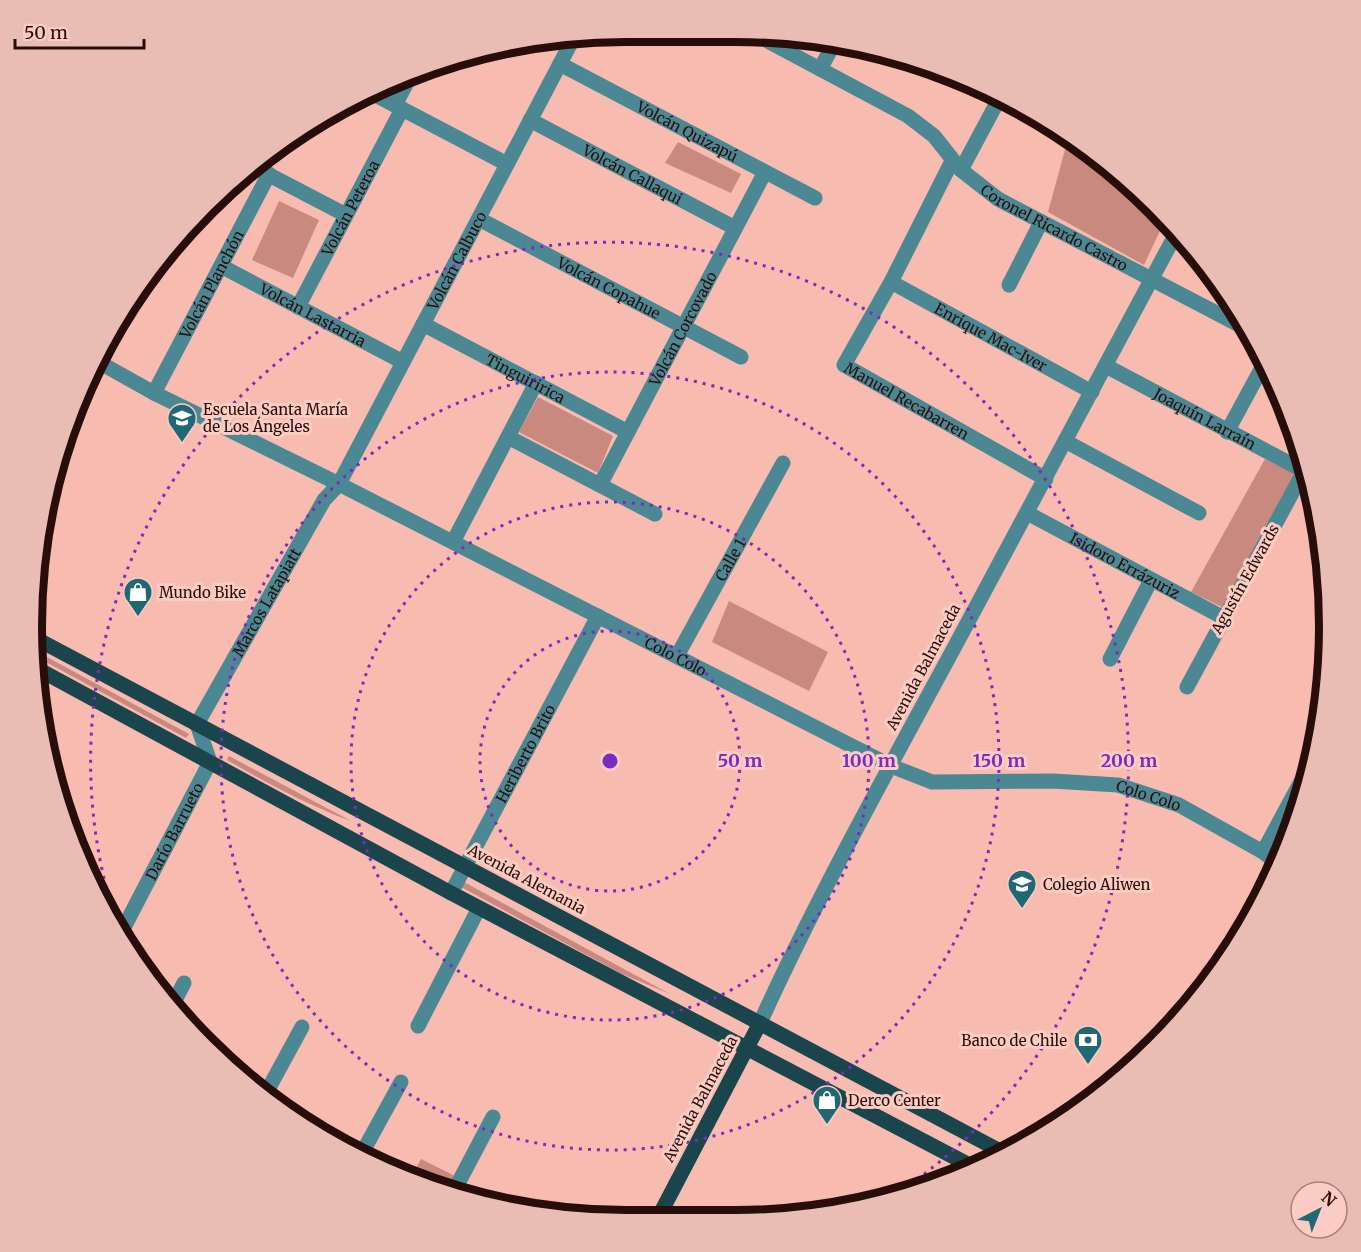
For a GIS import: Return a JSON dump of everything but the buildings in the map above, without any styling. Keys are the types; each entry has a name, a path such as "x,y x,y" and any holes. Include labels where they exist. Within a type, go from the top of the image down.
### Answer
{"main road":[{"name":"Avenida Alemania","path":"42,642 996,1149"},
{"path":"44,672 479,908 965,1163"},
{"name":"Avenida Balmaceda","path":"662,1210 760,1023"}],"street":[{"name":"Coronel Ricardo Castro","path":"771,43 908,116 934,136 957,165 998,199 1233,320"},
{"name":"Volcán Calbuco","path":"339,484 570,45"},
{"path":"820,69 831,50"},
{"name":"Volcán Quizapú","path":"560,64 815,198"},
{"name":"Volcán Peteroa","path":"298,307 346,215 407,85"},
{"path":"379,97 507,164"},
{"name":"Manuel Recabarren","path":"996,104 957,165 844,366 1046,478"},
{"name":"Volcán Callaqui","path":"530,120 735,228"},
{"path":"261,170 346,215"},
{"name":"Volcán Corcovado","path":"600,485 765,172"},
{"name":"Volcán Planchón","path":"154,393 269,174"},
{"name":"Volcán Copahue","path":"478,219 741,357"},
{"path":"1009,285 1041,222"},
{"name":"Avenida Balmaceda","path":"760,1023 798,943 891,766 1172,239"},
{"name":"Volcán Lastarria","path":"221,266 403,362"},
{"name":"Enrique Mac-Iver","path":"891,282 1092,392"},
{"name":"Tinguiririca","path":"423,324 628,432"},
{"name":"Colo Colo","path":"104,365 154,393 339,484 891,766 932,782 1053,781 1118,785 1179,805 1271,858"},
{"name":"Joaquín Larraín","path":"1106,366 1297,467"},
{"path":"1227,432 1260,370"},
{"path":"453,542 536,383"},
{"path":"508,437 655,514"},
{"path":"1065,441 1199,513"},
{"name":"Calle 1","path":"677,656 783,463"},
{"name":"Agustín Edwards","path":"1187,687 1300,479"},
{"name":"Marcos Latapiatt","path":"197,724 324,500 339,484"},
{"name":"Isidoro Errázuriz","path":"1027,513 1224,618"},
{"path":"1110,659 1151,580"},
{"name":"Heriberto Brito","path":"451,893 598,616"},
{"path":"197,724 210,762"},
{"name":"Darío Barrueto","path":"125,926 210,762"},
{"path":"1263,852 1294,794"},
{"path":"418,1026 479,908"},
{"path":"177,998 184,983"},
{"path":"269,1089 302,1027"},
{"path":"365,1148 401,1082"},
{"path":"457,1185 494,1117"}],"shaded area":[{"path":"678,142 741,174 731,193 665,163"},
{"path":"1066,145 1120,187 1162,228 1144,265 1048,212"},
{"path":"279,201 319,220 293,278 252,260"},
{"path":"538,397 613,436 598,473 519,432"},
{"path":"1265,459 1294,474 1222,607 1191,592"},
{"path":"729,601 828,652 809,691 712,642"},
{"path":"43,655 189,734 186,738 43,660"},
{"path":"229,756 351,821 272,785 227,760"},
{"path":"464,882 670,994 622,974 461,887"},
{"path":"421,1159 455,1176 451,1183 415,1170"}],"place":[{"name":"Escuela Santa María de Los Ángeles","path":"182,444"},
{"name":"Mundo Bike","path":"138,618"},
{"name":"Colegio Aliwen","path":"1022,910"},
{"name":"Banco de Chile","path":"1088,1066"},
{"name":"Derco Center","path":"827,1126"}]}
